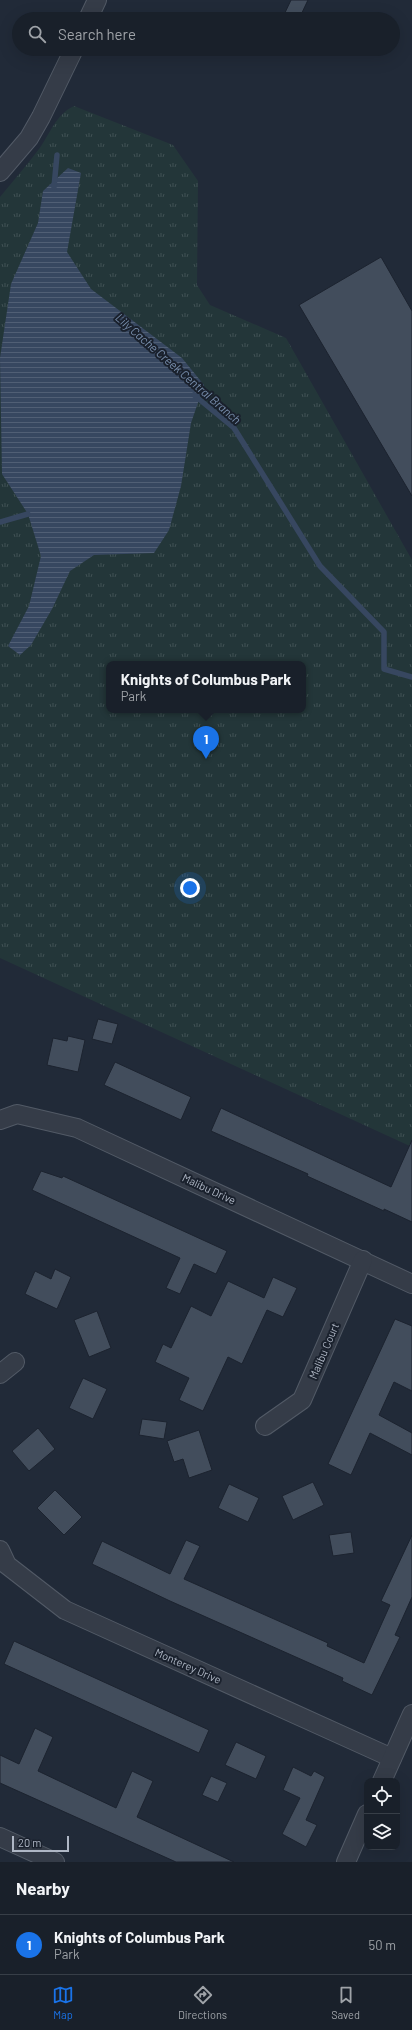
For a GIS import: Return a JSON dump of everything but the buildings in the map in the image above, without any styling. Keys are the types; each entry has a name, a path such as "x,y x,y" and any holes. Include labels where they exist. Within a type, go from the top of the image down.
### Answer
{"street":[{"path":"91,12 97,0"},
{"path":"0,172 29,138 71,56"},
{"name":"Malibu Drive","path":"0,1120 17,1114 77,1128 412,1284"},
{"name":"Malibu Court","path":"266,1426 302,1400 363,1260"},
{"path":"0,1374 15,1362"},
{"name":"Monterey Drive","path":"0,1550 7,1565 65,1610 392,1758"},
{"path":"383,1778 412,1714"},
{"path":"346,1862 364,1821"},
{"path":"0,1837 55,1862"}],"green space":[{"path":"74,106 173,145 198,181 197,285 210,305 286,338 412,560 412,1147 0,958 0,197 39,149 62,114"}],"water":[{"path":"68,168 81,173 67,252 91,289 182,358 204,385 191,423 181,486 169,530 154,553 94,555 70,571 52,609 31,645 20,655 8,646 29,606 41,556 28,514 2,474 0,358 11,284 38,223 43,191"}],"waterway":[{"name":"Lily Cache Creek Central Branch","path":"54,187 57,155"},
{"name":"Lily Cache Creek Central Branch","path":"194,395 234,428 320,566 384,632 384,669 412,677"},
{"path":"0,522 28,514"}],"place":[{"name":"Knights of Columbus Park","path":"206,759"}]}
